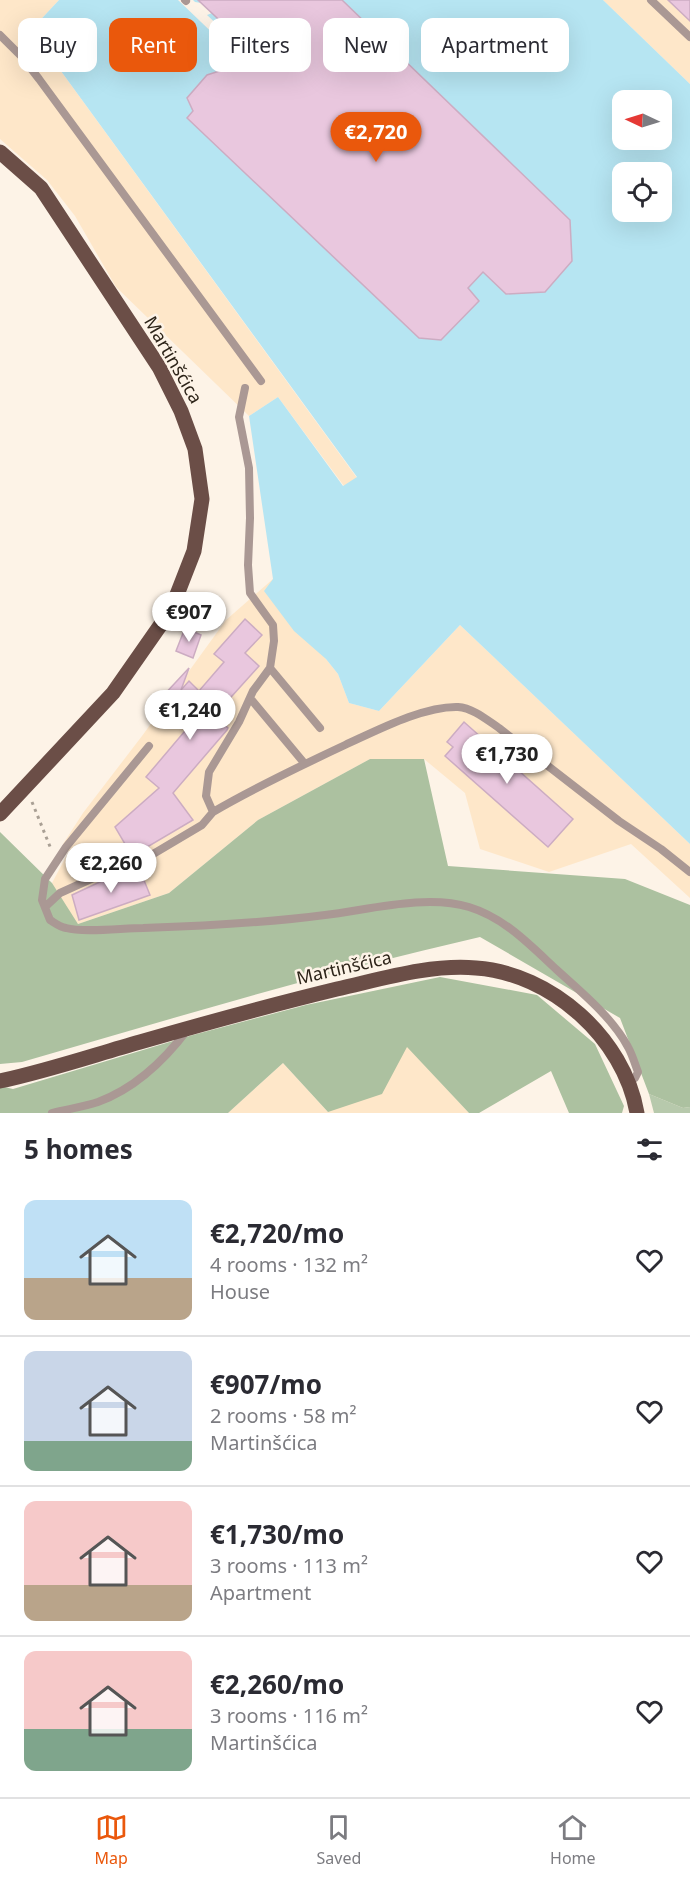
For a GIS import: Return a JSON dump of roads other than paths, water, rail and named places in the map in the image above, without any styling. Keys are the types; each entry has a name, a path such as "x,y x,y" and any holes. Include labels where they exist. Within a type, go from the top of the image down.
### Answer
{"main road":[{"name":"Martinšćica","path":"0,152 41,188 159,367 182,411 195,449 202,499 194,551 171,610 113,693 0,814"},
{"name":"Martinšćica","path":"0,1081 246,1011 372,981 425,970 453,967 478,968 517,976 569,1005 606,1043 628,1081 637,1113"}],"lane":[{"path":"651,0 690,37"},
{"path":"0,35 22,57 39,79 261,381"},
{"path":"213,812 206,795 209,772 239,722 250,698 270,668 274,641 273,624 250,593 249,468 239,417 245,388"},
{"path":"270,668 321,728"},
{"path":"250,698 305,764"},
{"path":"45,907 60,893 102,874 143,860 202,825 213,812 305,764 403,720 459,707 499,728 619,821 662,849 690,872"},
{"path":"149,746 66,847 45,879 42,900 50,920 65,928 88,930 279,920 435,902 470,907 488,914 513,930 612,1024 628,1047 638,1072 635,1078 628,1081"},
{"path":"52,1113 97,1102 120,1092 144,1077 170,1053 190,1028"}],"water":[{"path":"59,0 603,0 690,84 690,844 460,625 379,711 349,703 338,674 326,659 294,631 264,591 273,579 249,416 278,397 343,486 357,477 62,72 97,72 97,18 42,18"}]}
